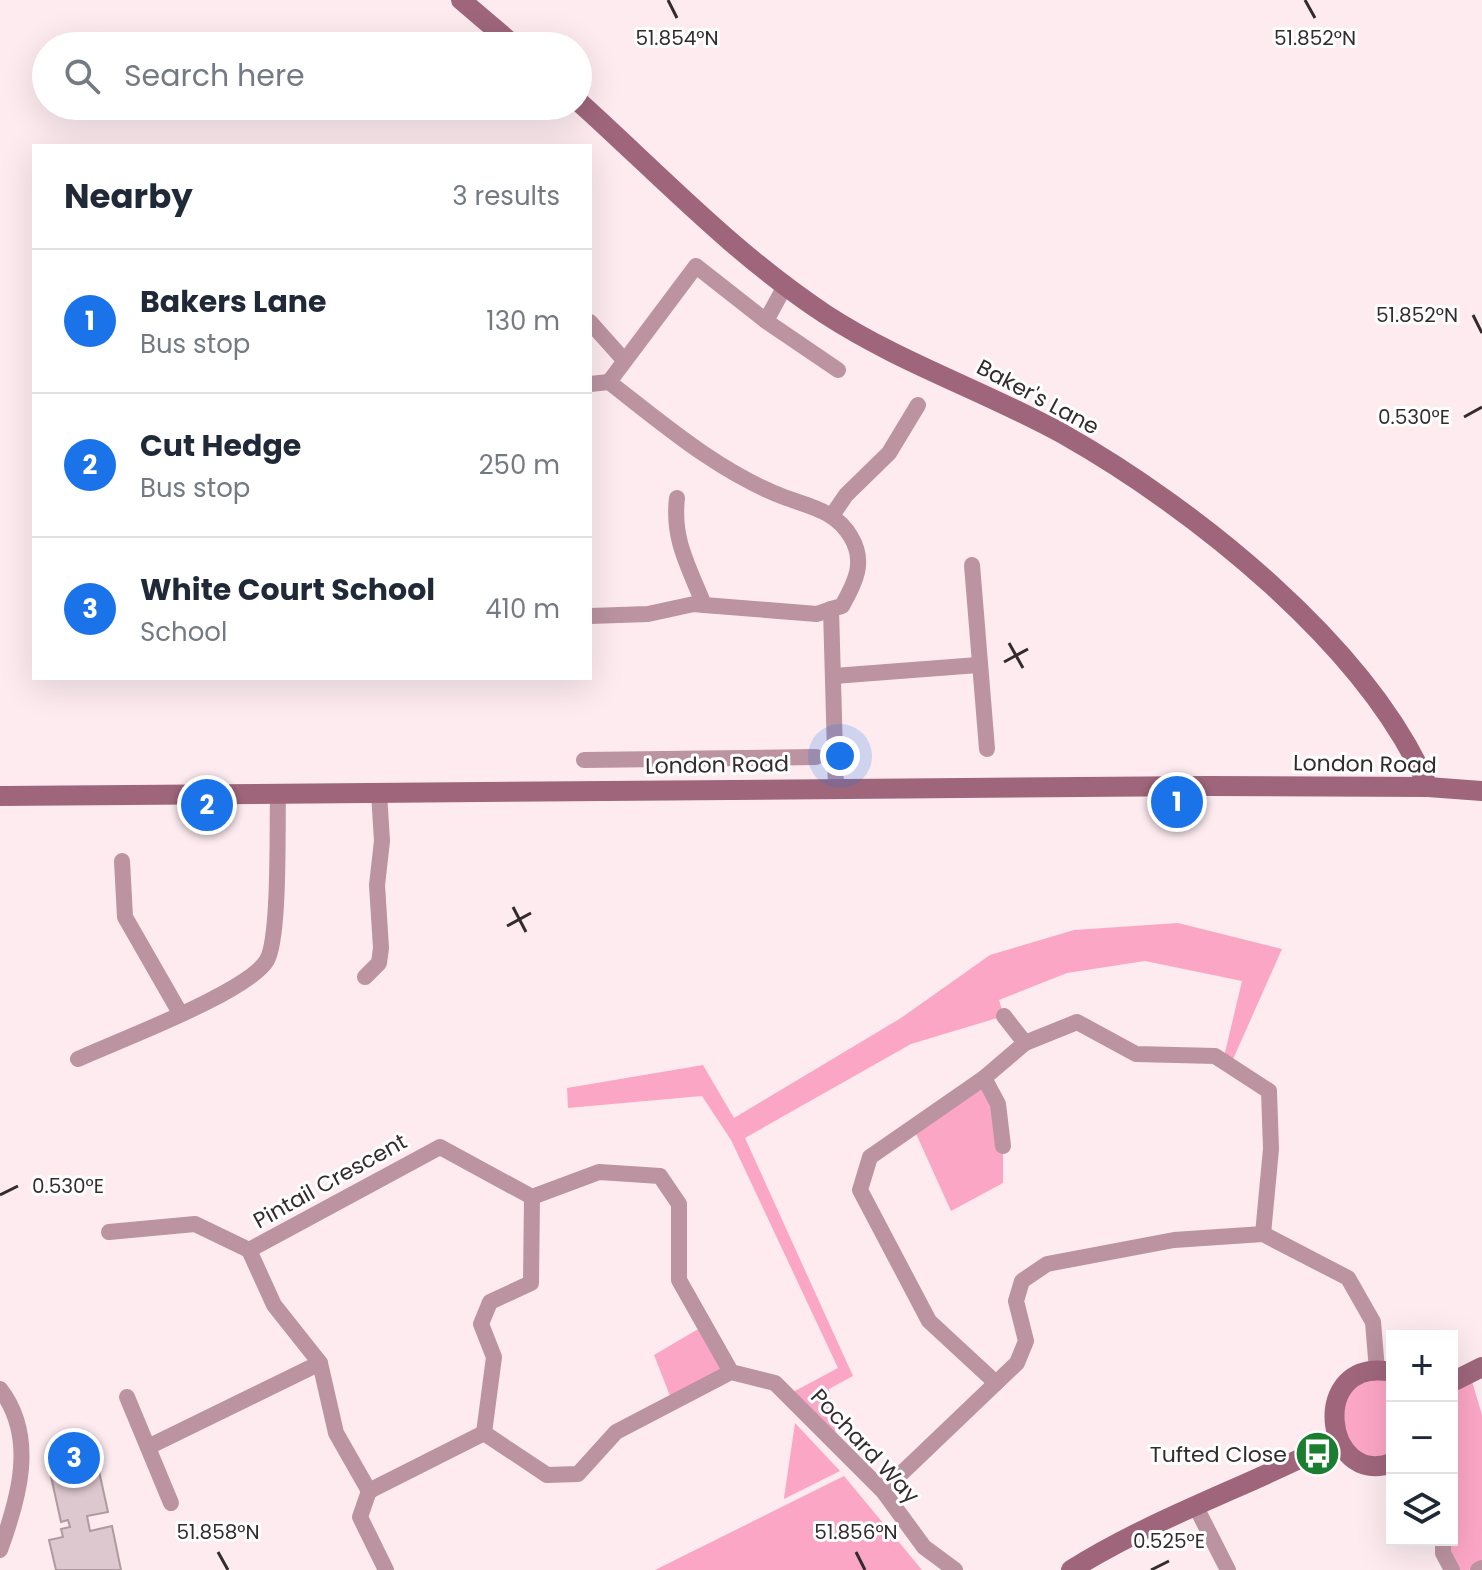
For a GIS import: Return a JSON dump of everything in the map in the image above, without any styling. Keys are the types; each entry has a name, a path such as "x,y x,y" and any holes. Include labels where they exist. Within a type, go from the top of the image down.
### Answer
{"street":[{"path":"461,0 499,32"},
{"name":"Baker's Lane","path":"592,114 723,237 785,286 869,342 1064,435 1182,511 1316,629 1392,722 1428,787"},
{"path":"609,382 623,359 668,307 696,266 766,321 838,370"},
{"path":"766,321 785,286"},
{"path":"592,324 623,359"},
{"path":"592,384 609,382 753,485 833,514 852,538 858,557 858,578 842,606 817,614 694,604 648,614 592,616"},
{"path":"833,514 846,495 889,453 918,405"},
{"path":"677,498 676,535 681,556 704,605"},
{"path":"972,565 987,749"},
{"path":"831,609 836,789"},
{"path":"834,676 978,665"},
{"path":"584,760 816,757"},
{"path":"718,758 720,789"},
{"name":"London Road","path":"0,796 720,789 1428,787 1482,791"},
{"path":"365,977 379,963 381,948 377,885 382,841 379,793"},
{"path":"78,1059 241,984 268,959 275,917 278,795"},
{"path":"122,861 125,917 180,1013"},
{"path":"1004,1016 1025,1043"},
{"path":"996,1383 929,1321 860,1190 870,1157 984,1078 1025,1043 1077,1022 1136,1054 1215,1056 1269,1091 1271,1149 1263,1234"},
{"path":"984,1078 998,1104 1003,1146"},
{"name":"Pintail Crescent","path":"369,1491 336,1433 320,1363 274,1305 249,1250 440,1147 532,1197"},
{"path":"599,1172 660,1176 679,1204 679,1280 731,1372 616,1432 578,1474 547,1475 484,1433 494,1357 481,1324 490,1302 531,1283 532,1197 599,1172"},
{"path":"109,1232 195,1224 249,1250"},
{"path":"883,1491 1017,1363 1026,1341 1016,1301 1022,1281 1047,1264 1174,1240 1263,1234 1348,1278 1373,1322 1385,1371 1354,1377 1335,1401 1332,1418 1338,1440 1348,1454 1366,1463 1386,1463"},
{"path":"148,1447 320,1363"},
{"path":"1458,1379 1482,1367"},
{"name":"Pochard Way","path":"731,1372 775,1383 883,1491 924,1547 955,1570"},
{"path":"0,1389 12,1405 24,1441 20,1479 0,1550"},
{"path":"127,1397 171,1503"},
{"path":"386,1570 360,1517 369,1491 484,1433"},
{"path":"1071,1570 1115,1542 1268,1476 1338,1440"},
{"path":"1196,1507 1228,1570"},
{"path":"1443,1546 1443,1553 1452,1570"}],"shaded area":[{"path":"1178,923 1282,949 1230,1066 1223,1061 1242,981 1145,961 1067,973 999,1000 1004,1016 911,1044 745,1138 853,1376 829,1389 836,1435 793,1392 838,1368 731,1140 702,1096 568,1108 567,1088 703,1065 734,1118 901,1018 990,955 1074,930"},
{"path":"984,1078 1003,1146 1003,1183 951,1211 913,1127"},
{"path":"705,1325 731,1372 672,1401 654,1355"},
{"path":"1386,1376 1386,1463 1351,1451 1338,1403 1345,1389"},
{"path":"1471,1378 1482,1415 1482,1562 1469,1570 1456,1570 1449,1546 1458,1546 1458,1385"},
{"path":"795,1423 840,1471 784,1499 784,1498"},
{"path":"844,1476 922,1570 655,1570"}],"building":[{"path":"95,1453 108,1512 87,1516 90,1531 112,1526 121,1570 56,1570 49,1540 63,1537 61,1529 70,1527 68,1520 61,1522 48,1463"}],"place":[{"name":"Bakers Lane","path":"1177,802"},
{"name":"Cut Hedge","path":"207,805"},
{"name":"Tufted Close","path":"1318,1454"},
{"name":"White Court School","path":"74,1458"}]}
